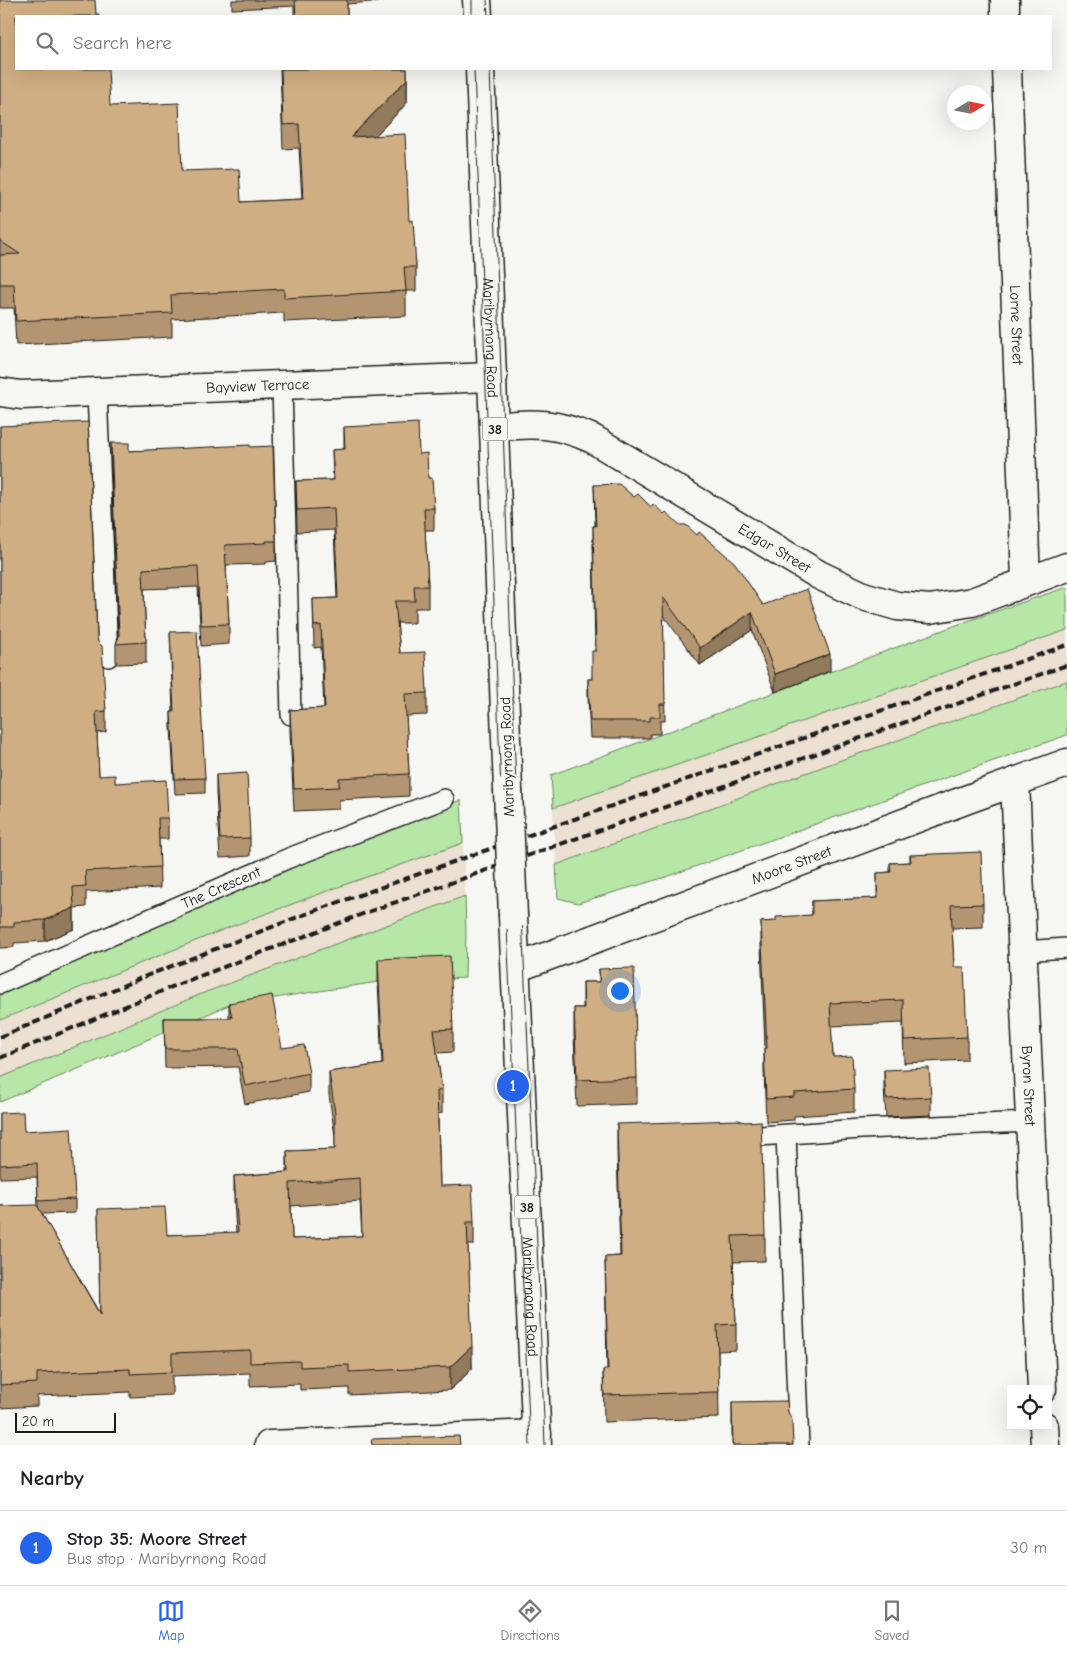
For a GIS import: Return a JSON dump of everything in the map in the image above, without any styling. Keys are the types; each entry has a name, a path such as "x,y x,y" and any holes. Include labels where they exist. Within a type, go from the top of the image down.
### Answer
{"street":[{"path":"477,0 478,15"},
{"path":"1005,0 1005,15"},
{"name":"Maribyrnong Road","path":"480,70 513,916 537,1440"},
{"name":"Lorne Street","path":"1007,70 1026,581"},
{"name":"Bayview Terrace","path":"7,396 493,377"},
{"name":"Edgar Street","path":"495,427 529,424 549,425 569,429 593,439 819,575 863,596 896,606 930,609 972,602 1067,567"},
{"name":"Moore Street","path":"516,968 1067,763"},
{"name":"Byron Street","path":"1015,782 1042,1385"},
{"path":"1044,1430 1045,1445"},
{"path":"269,1445 537,1440"}],"lane":[{"path":"282,386 291,715"},
{"path":"97,392 108,656"},
{"name":"The Crescent","path":"0,984 289,858 444,799"},
{"path":"1022,951 1067,948"},
{"path":"744,1137 861,1129 1030,1122"},
{"path":"786,1135 799,1445"}],"shaded area":[{"path":"1067,630 1067,681 841,760 556,865 553,808"},
{"path":"463,843 465,896 206,992 0,1078 0,1020 230,927"}],"green space":[{"path":"1067,587 1067,630 553,808 551,775 962,623"},
{"path":"1067,681 1067,735 666,877 578,903 558,898 556,865 841,760"},
{"path":"461,800 463,843 230,927 0,1020 0,995 249,883"},
{"path":"465,896 465,978 378,982 229,1005 0,1102 0,1078 206,992"}],"building":[{"path":"0,0 95,0 96,14 99,15 15,15 15,70 108,70 110,106 179,103 182,171 239,169 241,202 303,199 299,124 283,125 281,70 407,70 407,79 351,137 405,134 409,221 413,220 416,267 404,267 406,291 284,298 284,289 171,295 172,313 16,321 14,284 0,284 0,255 20,254 0,241"},
{"path":"295,0 347,0 347,15 296,15"},
{"path":"88,422 97,637 98,642 102,646 106,711 96,712 99,776 115,775 115,783 166,780 168,818 158,818 160,867 85,871 86,886 73,887 74,908 45,920 14,922 14,927 0,927 0,426"},
{"path":"418,423 419,454 427,453 428,478 432,478 434,508 424,508 428,586 414,586 415,601 395,601 400,653 425,652 427,693 405,694 409,774 339,778 339,787 294,789 290,710 325,708 321,625 314,626 313,599 338,598 334,508 297,510 296,481 334,480 332,450 345,449 344,427"},
{"path":"111,443 129,443 129,451 250,445 250,447 273,446 276,541 225,545 229,624 201,625 198,566 143,569 146,642 116,644 119,636"},
{"path":"619,484 634,497 638,494 651,507 653,504 664,514 666,512 680,525 686,525 697,535 699,532 735,563 763,605 807,589 830,654 775,674 752,612 700,648 663,597 665,704 660,704 660,717 650,717 650,721 590,721 588,679 592,679 592,651 596,651 593,526 596,526 594,485"},
{"path":"197,631 205,778 175,779 171,712 174,712 170,632"},
{"path":"247,773 250,838 220,839 216,775"},
{"path":"981,852 983,904 951,905 954,967 964,967 967,1037 904,1040 903,1000 830,1003 833,1057 852,1056 854,1089 794,1093 794,1097 766,1099 764,1048 767,1048 761,922 776,921 776,917 812,915 812,901 878,898 877,873 891,872 890,863 911,862 910,855"},
{"path":"450,956 453,1029 434,1030 442,1090 437,1091 440,1186 472,1185 474,1222 467,1222 472,1346 450,1367 349,1372 349,1365 300,1367 300,1361 250,1363 250,1350 172,1353 172,1372 130,1374 130,1369 37,1373 37,1383 0,1385 0,1206 37,1205 100,1315 98,1209 165,1207 167,1235 238,1232 234,1176 288,1172 287,1151 335,1149 335,1113 329,1072 383,1064 378,959","holes":["360,1178 362,1236 292,1239 290,1183"]},
{"path":"634,968 637,1078 577,1080 574,1008 584,1008 583,982 600,982 599,969"},
{"path":"272,995 282,1048 304,1045 309,1073 245,1086 238,1049 165,1049 164,1018 232,1018 229,1003"},
{"path":"929,1068 931,1097 886,1099 884,1070"},
{"path":"23,1112 24,1131 71,1128 75,1199 38,1201 37,1163 0,1165 0,1113"},
{"path":"738,1120 745,1122 761,1121 765,1235 732,1236 736,1324 717,1325 719,1392 604,1395 603,1370 608,1370 605,1257 621,1256 617,1124"},
{"path":"787,1401 788,1412 792,1420 793,1445 733,1445 732,1402"},
{"path":"459,1436 460,1445 372,1445 371,1439"}],"tram line":[{"path":"472,0 472,15"},
{"path":"487,0 488,15"},
{"path":"474,70 501,792 530,1445"},
{"path":"490,70 516,787 545,1445"}],"railway":[{"path":"0,1037 146,976 303,915 1067,645"},
{"path":"0,1058 179,984 368,912 1067,665"}],"place":[{"name":"Stop 35: Moore Street","path":"513,1086"}]}
